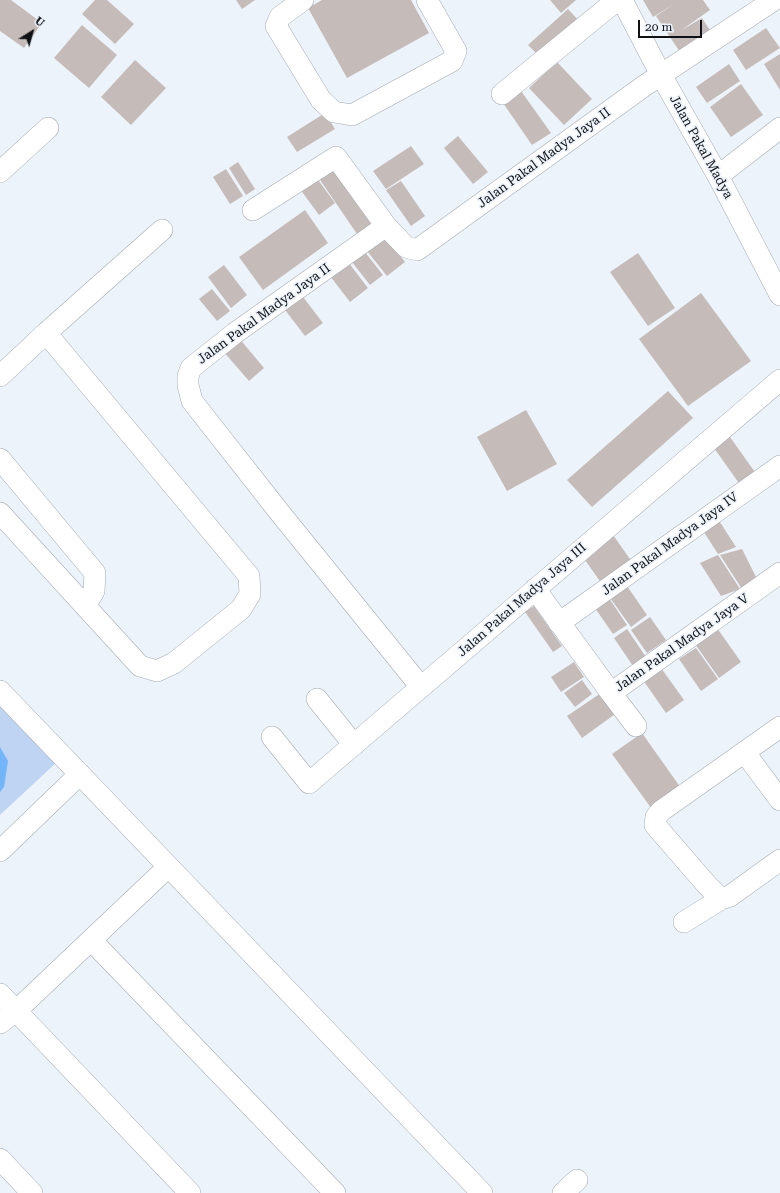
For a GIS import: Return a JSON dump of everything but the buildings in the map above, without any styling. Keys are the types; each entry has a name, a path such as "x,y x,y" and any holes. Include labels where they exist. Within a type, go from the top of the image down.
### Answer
{"street":[{"path":"303,0 280,18 276,26 321,100 334,112 352,115 452,61 456,51 427,0"},
{"path":"502,94 617,0"},
{"name":"Jalan Pakal Madya","path":"622,0 661,75 718,176 780,295"},
{"path":"661,75 774,0"},
{"name":"Jalan Pakal Madya Jaya II","path":"421,687 280,513 192,401 188,385 188,376 191,368 235,333 386,226 406,247 417,250 661,75"},
{"path":"0,172 48,128"},
{"path":"718,176 780,128"},
{"path":"253,210 336,157 386,226"},
{"path":"0,376 162,230"},
{"path":"0,513 140,666 157,671 174,662 240,609 250,594 249,576 46,333"},
{"name":"Jalan Pakal Madya Jaya III","path":"272,737 309,783 780,380"},
{"path":"0,459 95,573 94,591 85,606"},
{"name":"Jalan Pakal Madya Jaya IV","path":"559,623 780,466"},
{"name":"Jalan Pakal Madya Jaya V","path":"534,589 611,693 780,573"},
{"path":"0,691 482,1193"},
{"path":"611,693 636,726"},
{"path":"317,699 354,745"},
{"path":"721,899 655,825 656,817 661,811 780,727"},
{"path":"745,753 780,800"},
{"path":"0,851 80,774"},
{"path":"684,922 721,899 730,896 780,860"},
{"path":"0,1023 16,1011 168,867"},
{"path":"91,940 335,1193"},
{"path":"0,994 190,1193"},
{"path":"0,1159 32,1193"}],"shaded area":[{"path":"0,701 57,762 0,815"}],"water":[{"path":"0,747 8,761 4,787 0,792"}]}
